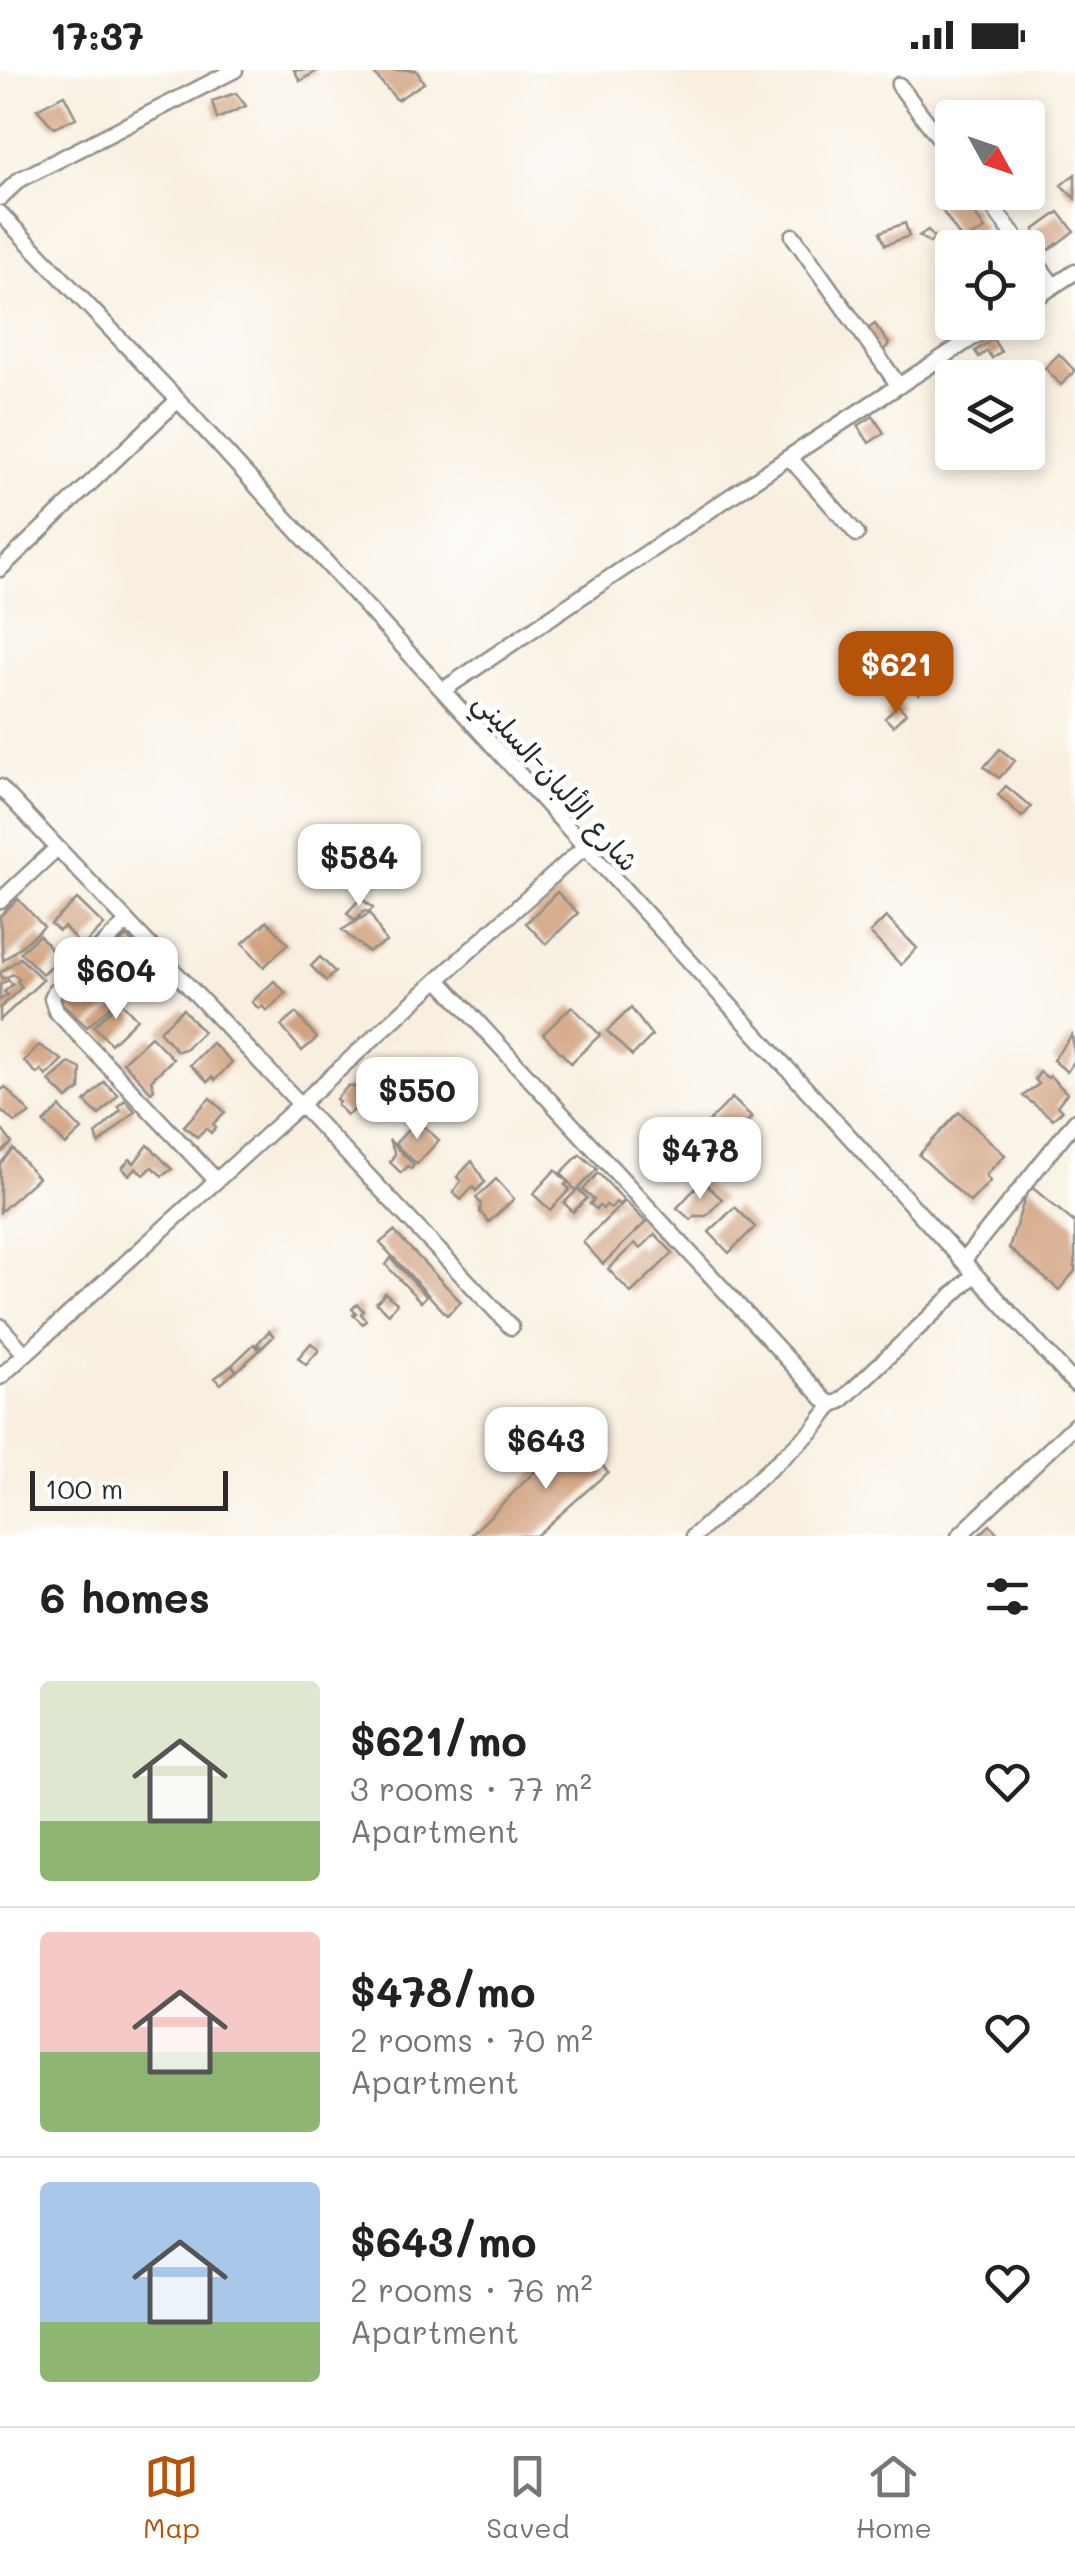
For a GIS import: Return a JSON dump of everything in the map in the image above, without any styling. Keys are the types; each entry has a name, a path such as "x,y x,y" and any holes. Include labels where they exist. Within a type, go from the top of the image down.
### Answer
{"street":[{"path":"0,198 19,180 235,70"},
{"path":"898,85 935,133"},
{"path":"995,210 1010,230"},
{"name":"شارع الألبان-السليني","path":"0,213 178,400 1075,1384"},
{"path":"792,236 899,386"},
{"path":"1045,292 1075,272"},
{"path":"1045,274 1054,286"},
{"path":"443,690 969,340"},
{"path":"0,568 178,400"},
{"path":"790,457 857,534"},
{"path":"0,787 511,1327"},
{"path":"0,900 56,848"},
{"path":"0,1377 583,848"},
{"path":"126,923 56,991 52,1004 216,1180"},
{"path":"438,980 832,1404"},
{"path":"963,1262 1075,1120"},
{"path":"694,1536 975,1274"},
{"path":"0,1326 25,1354"},
{"path":"959,1536 1075,1425"}],"building":[{"path":"294,70 319,70 300,81"},
{"path":"371,70 416,70 424,83 397,100"},
{"path":"236,93 246,106 217,119 212,101"},
{"path":"64,95 76,118 54,128 37,109"},
{"path":"1075,174 1075,199 1061,185"},
{"path":"942,210 976,210 974,213 985,229 983,230 955,230"},
{"path":"1059,212 1074,231 1049,250 1045,230 1034,230"},
{"path":"905,223 909,236 885,245 880,232"},
{"path":"928,230 935,239 930,243 919,236"},
{"path":"875,324 889,344 881,353 865,331"},
{"path":"994,340 1001,352 992,358 987,351 979,357 975,351"},
{"path":"1059,354 1075,371 1061,385 1045,368"},
{"path":"873,416 884,433 869,443 858,426"},
{"path":"918,662 934,678 919,694 912,687 918,679 913,668"},
{"path":"898,705 906,713 893,726 885,718"},
{"path":"1000,749 1015,761 999,778 984,767"},
{"path":"1006,786 1031,807 1022,817 998,795"},
{"path":"557,892 578,913 546,944 526,923"},
{"path":"361,898 373,908 355,921 347,913"},
{"path":"18,899 44,927 3,961 0,916"},
{"path":"77,899 104,925 82,947 64,927 59,931 51,924"},
{"path":"370,913 386,942 368,952 342,930"},
{"path":"886,917 917,948 901,965 870,933"},
{"path":"267,921 288,944 264,967 243,943"},
{"path":"39,935 59,958 42,974 20,952"},
{"path":"127,936 152,969 87,1027 57,998"},
{"path":"320,957 335,972 326,981 311,966"},
{"path":"20,958 43,980 0,1020 0,1008 22,987 13,974 3,979 0,973"},
{"path":"8,980 13,984 4,992 8,995 0,1000 0,985"},
{"path":"274,981 286,993 267,1011 262,1006 259,1009 252,1002"},
{"path":"120,1001 137,1019 111,1044 94,1026"},
{"path":"572,1006 600,1035 571,1063 543,1034"},
{"path":"631,1008 652,1036 632,1056 607,1031"},
{"path":"183,1009 203,1032 185,1049 177,1051 159,1031"},
{"path":"296,1013 317,1038 302,1051 281,1026"},
{"path":"1072,1035 1075,1060 1067,1072 1053,1060"},
{"path":"151,1036 173,1059 151,1080 151,1092 123,1062"},
{"path":"212,1043 232,1062 208,1082 190,1065"},
{"path":"39,1045 62,1060 46,1076 41,1070 37,1074 24,1061"},
{"path":"69,1063 81,1069 80,1089 67,1099 49,1081"},
{"path":"1040,1072 1067,1093 1057,1106 1062,1111 1053,1119 1023,1096 1039,1084 1035,1079"},
{"path":"104,1082 118,1095 99,1115 85,1102"},
{"path":"348,1086 367,1093 360,1100 364,1103 347,1115 336,1099"},
{"path":"5,1087 30,1113 15,1123 0,1109 0,1091"},
{"path":"210,1098 225,1112 213,1124 216,1127 211,1133 206,1128 197,1137 184,1126"},
{"path":"732,1098 752,1117 722,1147 703,1128"},
{"path":"125,1100 135,1111 99,1144 96,1134 121,1110 118,1106"},
{"path":"60,1107 82,1130 66,1145 44,1123"},
{"path":"959,1112 1005,1155 986,1175 990,1181 970,1202 919,1155"},
{"path":"417,1120 439,1140 417,1164 395,1144"},
{"path":"3,1131 12,1143 0,1154 0,1133"},
{"path":"389,1140 414,1165 411,1169 408,1166 401,1173 390,1162 395,1154"},
{"path":"148,1145 172,1169 162,1176 152,1167 144,1175 136,1168 129,1175 122,1168 130,1159 134,1163"},
{"path":"13,1149 38,1178 0,1212 0,1164"},
{"path":"580,1154 597,1169 576,1191 561,1173"},
{"path":"472,1161 485,1182 476,1191 473,1187 461,1200 453,1192 461,1181 457,1177"},
{"path":"555,1170 570,1189 550,1210 533,1194"},
{"path":"598,1173 624,1200 619,1205 616,1202 611,1208 606,1205 596,1209 590,1204 594,1200 583,1190"},
{"path":"496,1179 514,1199 489,1222 480,1212 481,1204 476,1198"},
{"path":"702,1181 722,1199 706,1216 694,1216 691,1220 677,1208"},
{"path":"1029,1185 1075,1223 1075,1271 1059,1290 1009,1248"},
{"path":"578,1189 587,1198 573,1212 564,1203"},
{"path":"625,1201 646,1222 603,1264 583,1242"},
{"path":"735,1207 755,1227 729,1253 709,1232"},
{"path":"394,1231 461,1302 447,1315 380,1243"},
{"path":"655,1234 673,1253 631,1293 608,1269 635,1243 640,1249"},
{"path":"391,1258 426,1296 421,1302 386,1265"},
{"path":"385,1293 397,1303 389,1314 376,1303"},
{"path":"357,1304 366,1320 363,1324 353,1315"},
{"path":"269,1331 274,1336 262,1348 257,1344"},
{"path":"311,1343 319,1350 306,1365 298,1358"},
{"path":"254,1344 260,1350 237,1371 232,1365"},
{"path":"232,1365 236,1371 221,1384 215,1378"},
{"path":"574,1432 608,1472 536,1536 470,1536"},
{"path":"990,1525 1000,1536 978,1536"}]}
